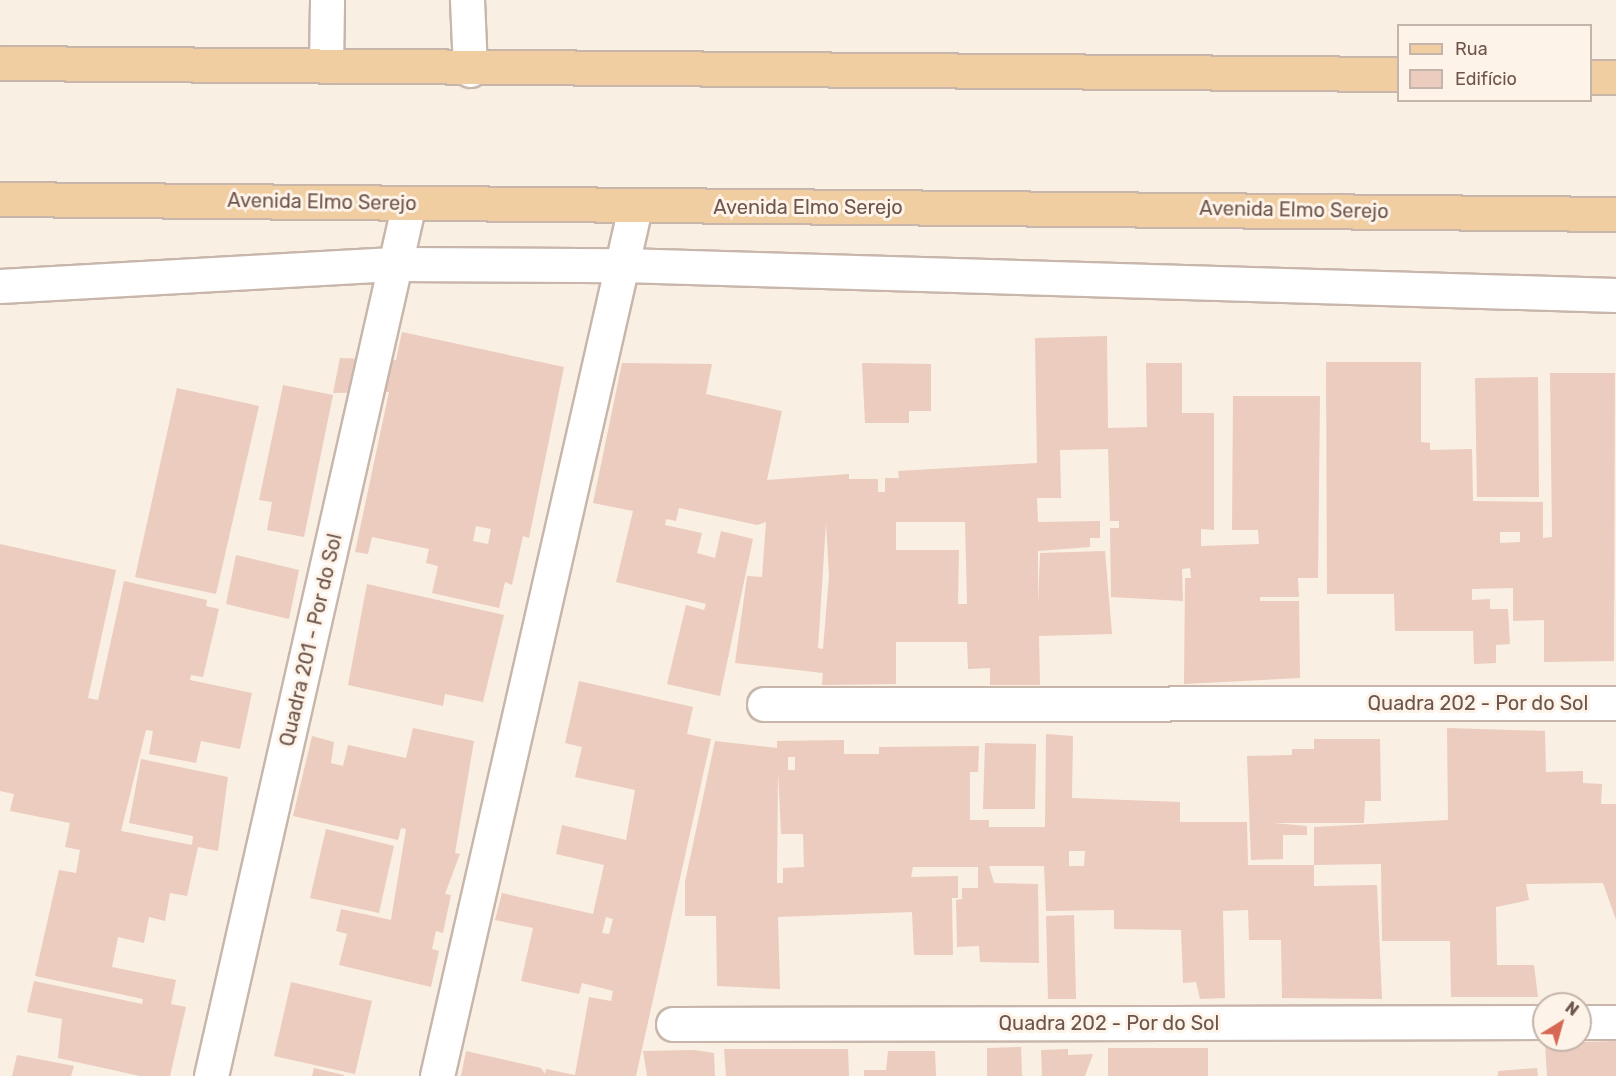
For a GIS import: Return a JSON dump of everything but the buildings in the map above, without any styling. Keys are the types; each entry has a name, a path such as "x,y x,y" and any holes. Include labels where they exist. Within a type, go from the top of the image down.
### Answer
{"main road":[{"path":"0,63 326,66 470,70 1397,74"},
{"path":"1592,77 1616,77"},
{"name":"Avenida Elmo Serejo","path":"0,199 409,202 635,207 1616,214"}],"street":[{"path":"326,66 327,0"},
{"path":"467,0 470,70"},
{"name":"Quadra 201 - Por do Sol","path":"211,1076 397,264 409,202"},
{"path":"436,1076 635,207"},
{"path":"0,286 397,264 623,265 1616,295"},
{"name":"Quadra 202 - Por do Sol","path":"764,704 1616,703"},
{"path":"1592,1022 1616,1022"},
{"name":"Quadra 202 - Por do Sol","path":"673,1024 1532,1023"}]}
